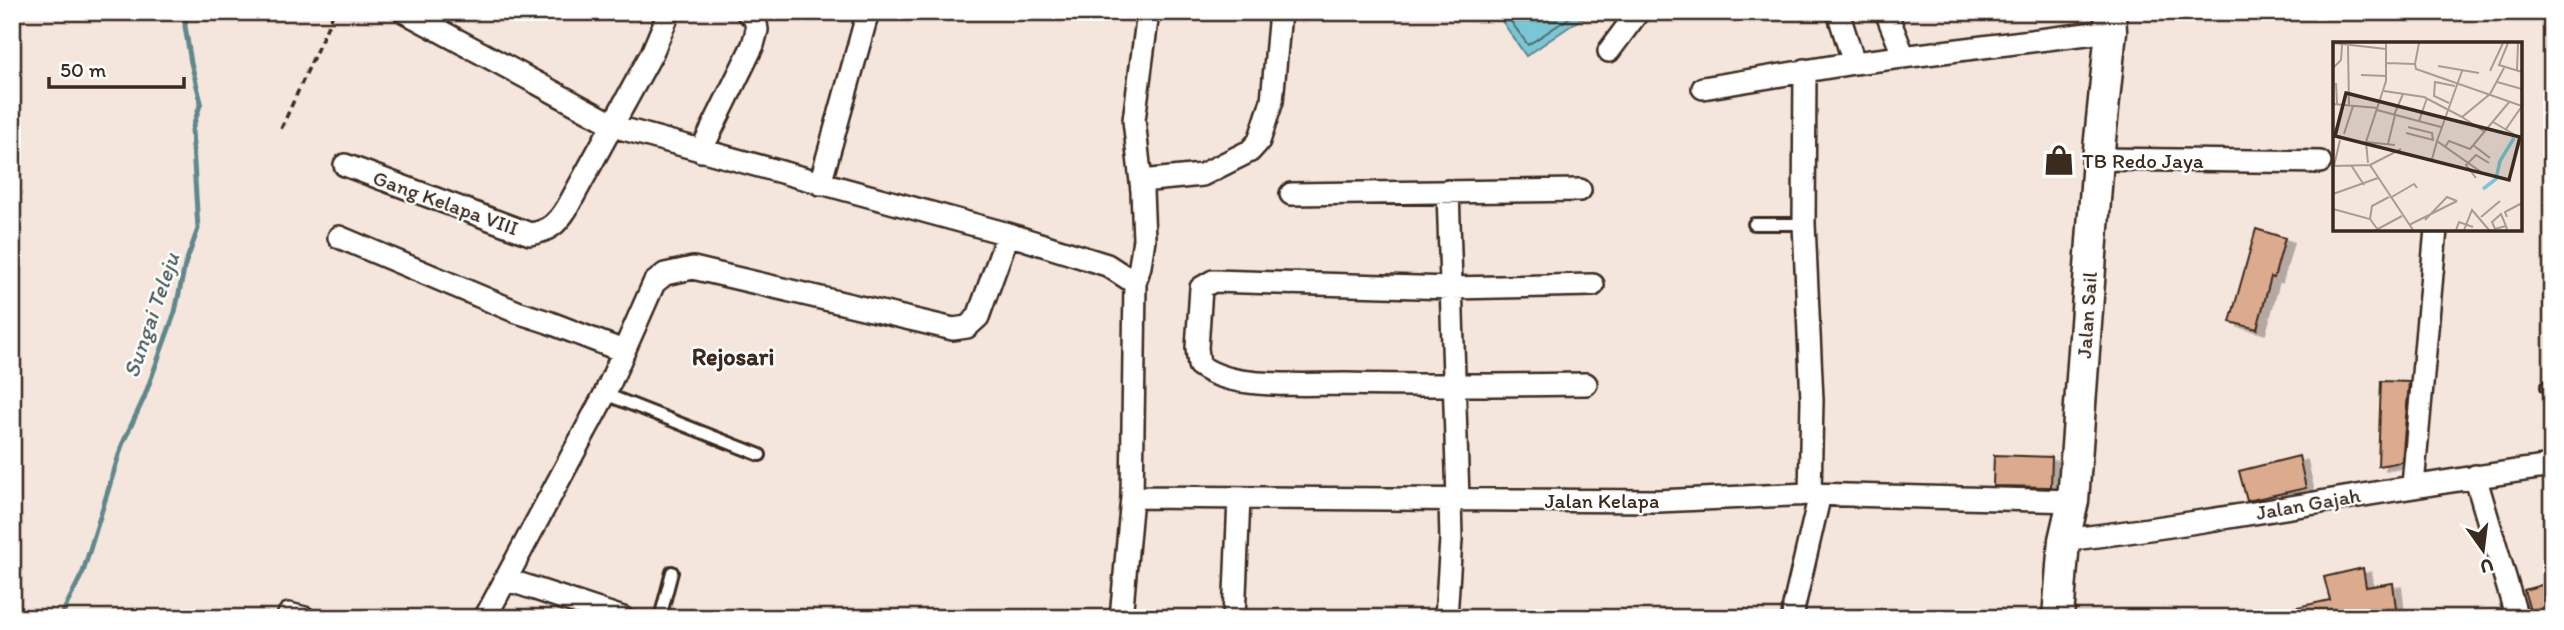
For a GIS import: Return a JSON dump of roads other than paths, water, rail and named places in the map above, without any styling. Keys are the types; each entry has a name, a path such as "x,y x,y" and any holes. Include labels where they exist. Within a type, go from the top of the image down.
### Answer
{"street":[{"path":"405,12 620,128 1007,234 1107,265 1135,283"},
{"name":"Gang Kelapa VIII","path":"345,165 530,234 544,232 558,222 652,53 667,12"},
{"path":"701,151 753,45 757,30 755,18 747,12"},
{"path":"820,184 867,12"},
{"path":"1121,618 1132,497 1135,283 1144,239 1134,120 1146,12"},
{"path":"1141,181 1202,175 1250,151 1259,141 1272,101 1280,12"},
{"path":"1609,51 1638,12"},
{"path":"1838,12 1854,63"},
{"path":"1886,12 1904,57"},
{"path":"1703,88 2110,22"},
{"name":"Jalan Sail","path":"2057,618 2064,540 2073,501 2110,22"},
{"path":"1793,618 1815,494 1804,224 1805,70"},
{"path":"2098,159 2320,162"},
{"path":"1291,194 1580,190"},
{"path":"1446,618 1454,499 1448,191"},
{"path":"2413,485 2436,231"},
{"path":"485,618 605,394 654,283 665,274 693,268 953,329 967,327 978,317 1007,234"},
{"path":"339,237 517,312 623,351"},
{"path":"1586,384 1250,382 1210,373 1199,365 1197,348 1201,288 1213,281 1451,288 1593,285"},
{"name":"Jalan Gajah","path":"2064,540 2165,528 2413,485 2552,466"},
{"path":"2475,476 2517,618"},
{"name":"Jalan Kelapa","path":"1132,497 1658,501 1815,494 2073,501"},
{"path":"1234,618 1240,498"},
{"path":"505,579 623,618"}],"lane":[{"path":"1754,224 1804,224"},
{"path":"605,394 760,455"},
{"path":"660,618 672,572"}],"water":[{"path":"1496,12 1591,12 1526,56"}],"waterway":[{"name":"Sungai Teleju","path":"60,618 83,572 122,445 144,398 175,312 185,265 198,229 192,130 201,102 191,63 185,26 186,12"}],"place":[{"name":"TB Redo Jaya","path":"2059,160"}],"district":[{"name":"Rejosari","path":"733,356"}]}
